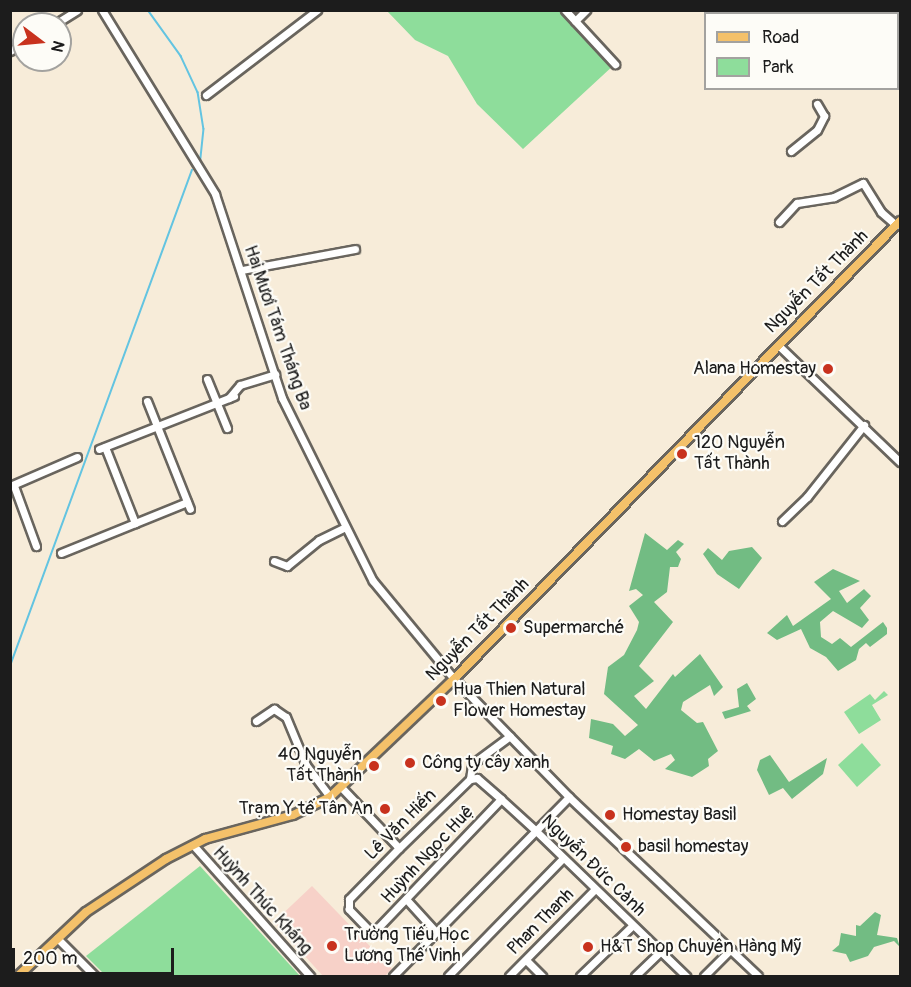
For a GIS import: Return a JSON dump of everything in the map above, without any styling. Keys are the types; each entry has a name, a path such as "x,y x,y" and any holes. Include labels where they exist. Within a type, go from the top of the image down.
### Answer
{"main road":[{"name":"Nguyễn Tất Thành","path":"18,976 57,938 119,889 193,845 255,823 293,815 330,798 454,679 898,223"}],"street":[{"name":"Hai Mươi Tám Tháng Ba","path":"102,10 214,194 242,270 275,374 344,528 373,581 454,679 569,797 758,976"},
{"path":"206,95 317,10"},
{"path":"565,10 615,64"},
{"path":"575,21 586,10"},
{"path":"791,151 817,130 824,116 817,104"},
{"path":"779,222 794,205 830,198 864,183 881,212 898,223"},
{"path":"242,270 355,249"},
{"path":"778,345 900,462"},
{"path":"135,523 102,448 232,397 240,385 275,374"},
{"path":"207,379 227,428"},
{"path":"61,553 135,523 188,505 147,401"},
{"path":"782,521 807,497 864,425"},
{"path":"36,546 12,486 77,457"},
{"path":"274,561 286,566 319,540 344,528"},
{"path":"256,721 274,708 286,717 306,765 330,798"},
{"name":"Lê Văn Hiến","path":"376,930 368,929 348,909 349,899 399,848 474,779 471,765 510,736"},
{"name":"Nguyễn Đức Cảnh","path":"474,779 501,799 536,831 686,976"},
{"path":"341,788 399,848"},
{"path":"393,976 569,797"},
{"name":"Huỳnh Ngọc Huệ","path":"376,930 501,799"},
{"name":"Huỳnh Thúc Kháng","path":"193,845 310,976"},
{"path":"448,976 563,858"},
{"name":"Phan Thanh","path":"509,976 595,889"},
{"path":"406,900 436,932"},
{"path":"580,976 632,926"},
{"path":"57,938 95,976"},
{"path":"704,976 731,949"},
{"path":"635,976 660,952"},
{"path":"526,960 542,976"}],"shaded area":[{"name":"Trường Tiếu Học Lương Thế Vinh","path":"312,886 392,969 385,976 323,976 274,922"}],"green space":[{"path":"387,11 565,11 615,64 523,149 477,104 448,56 415,40"},
{"path":"645,533 667,550 678,540 684,544 676,552 681,559 678,567 670,567 667,592 654,602 673,622 639,666 654,681 634,696 646,709 673,674 675,677 700,654 723,687 714,696 710,685 683,702 681,710 697,723 703,722 718,751 708,759 709,766 692,777 665,769 675,760 671,754 654,761 639,749 625,759 611,754 613,746 589,738 591,719 613,724 625,736 638,725 604,694 608,667 624,655 637,630 639,622 629,606 643,595 636,589 629,591"},
{"path":"752,547 762,558 739,589 717,574 703,554 708,548 722,560 729,551"},
{"path":"833,569 860,581 839,591 847,603 864,589 871,596 860,608 869,620 862,628 833,611 820,622 821,637 832,644 840,638 851,647 883,622 887,628 887,634 870,647 866,643 859,649 856,660 838,671 826,657 810,648 801,629 777,640 767,633 787,615 793,626 831,599 814,582"},
{"path":"747,683 756,699 747,706 751,711 725,719 722,712 739,707 737,689"},
{"path":"884,691 888,695 872,705 881,720 859,734 844,712 870,694 875,700"},
{"path":"862,743 881,765 857,787 838,765"},
{"path":"770,755 789,782 827,758 823,774 792,799 783,788 769,795 757,770 760,760"},
{"path":"200,866 300,976 106,976 86,956"},
{"path":"875,912 881,915 877,935 897,938 900,947 894,941 874,947 868,956 850,962 846,954 832,951 839,945 841,933 856,936 856,925 860,926"}],"waterway":[{"path":"148,10 181,56 198,92 204,129 201,160"},
{"path":"10,666 192,170"}],"place":[{"name":"Alana Homestay","path":"828,369"},
{"name":"120 Nguyễn Tất Thành","path":"682,454"},
{"name":"Supermarché","path":"511,628"},
{"name":"Hua Thien Natural Flower Homestay","path":"441,701"},
{"name":"Công ty cây xanh","path":"410,763"},
{"name":"40 Nguyễn Tất Thành","path":"374,766"},
{"name":"Trạm Y tế Tân An","path":"385,809"},
{"name":"Homestay Basil","path":"610,815"},
{"name":"basil homestay","path":"626,847"},
{"name":"Trường Tiếu Học Lương Thế Vinh","path":"332,946"},
{"name":"H&T Shop Chuyên Hàng Mỹ","path":"588,947"}]}
